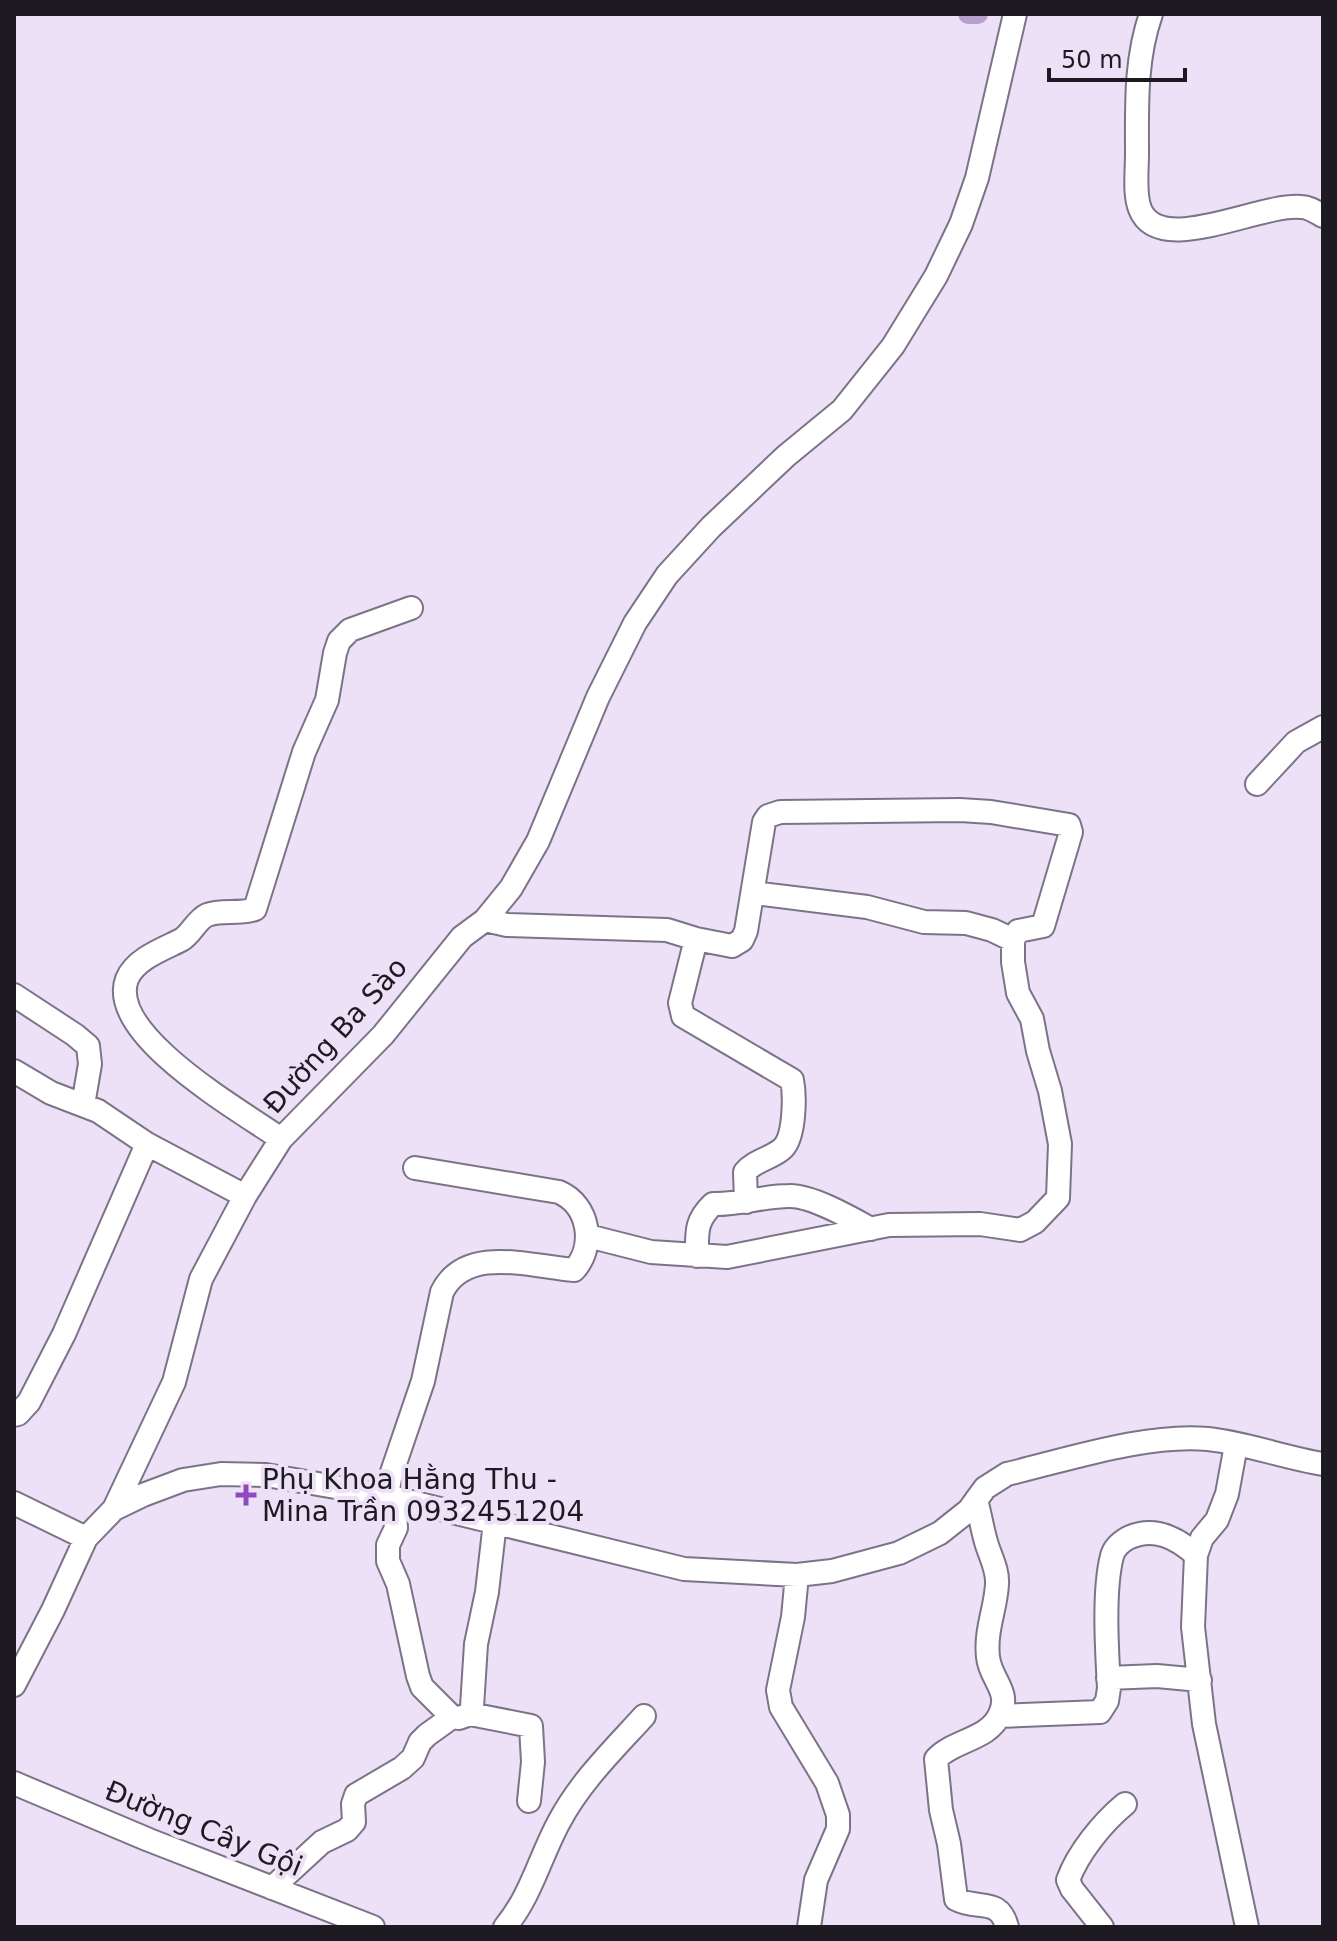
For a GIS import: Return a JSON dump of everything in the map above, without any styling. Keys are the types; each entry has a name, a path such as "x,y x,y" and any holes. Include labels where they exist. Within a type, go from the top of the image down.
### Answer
{"street":[{"name":"Đường Ba Sào","path":"114,1509 174,1382 201,1279 245,1196 281,1139 383,1035 462,937 485,920 511,888 538,841 598,697 635,623 676,566 711,527 786,456 842,410 893,346 936,276 961,224 977,178 1015,14"},
{"path":"1151,14 1138,67 1137,111 1138,193 1140,209 1147,220 1157,229 1186,231 1291,207 1310,208 1323,216"},
{"path":"281,1139 167,1059 147,1040 128,1008 125,991 127,978 155,953 184,939 204,916 244,913 255,909 304,752 327,700 339,641 350,630 411,608"},
{"path":"1257,784 1296,742 1323,727"},
{"path":"485,920 518,926 667,930 732,946 742,940 746,931 764,822 768,816 780,812 960,810 1069,825 1071,832 1043,926 1018,931 1013,940 1018,993 1032,1019 1060,1144 1058,1198 1035,1222 1020,1230 980,1224 889,1225 727,1257 651,1252 588,1236"},
{"path":"754,893 867,907 924,922 966,923 1013,940"},
{"path":"696,939 680,1003 683,1016 792,1080 796,1100 790,1137 783,1149 745,1172 746,1202"},
{"path":"14,995 88,1046 90,1064 83,1105"},
{"path":"14,1071 51,1093 98,1111 147,1144 245,1196"},
{"path":"14,1415 29,1402 64,1334 147,1144"},
{"path":"415,1168 559,1192 571,1197 580,1207 588,1236 581,1262 574,1270 498,1262 473,1264 448,1280 442,1292 423,1381 390,1478 387,1496 395,1512 396,1528 388,1545 388,1561 398,1584 414,1666 422,1687 461,1716 531,1726 533,1762 529,1801"},
{"path":"697,1256 697,1231 702,1215 713,1204 791,1195 871,1229"},
{"path":"14,1685 86,1538 114,1509 183,1480 221,1474 266,1475 387,1496 684,1569 797,1575 832,1571 899,1553 940,1533 960,1518 985,1488 1007,1474 1118,1448 1182,1439 1209,1439 1323,1464"},
{"path":"1236,1445 1227,1494 1217,1520 1202,1538 1196,1555 1193,1627 1204,1724 1247,1927"},
{"path":"976,1500 997,1584 988,1645 991,1671 1001,1684 1004,1701 1000,1716 989,1728 945,1749 936,1759 956,1899 997,1908 1004,1914 1007,1927"},
{"path":"14,1503 86,1538"},
{"path":"272,1888 322,1842 347,1830 354,1822 356,1795 402,1768 413,1758 427,1735 461,1716 475,1687 476,1644 487,1592 495,1522"},
{"path":"1000,1716 1100,1712 1107,1701 1108,1595 1112,1554 1122,1541 1151,1532 1184,1544 1196,1555"},
{"path":"797,1575 793,1617 778,1690 781,1707 827,1783 838,1815 838,1829 816,1880 809,1927"},
{"path":"1108,1678 1157,1676 1200,1680"},
{"path":"505,1927 529,1890 558,1823 573,1799 644,1716"},
{"name":"Đường Cây Gội","path":"14,1783 149,1840 373,1927"},
{"path":"1102,1927 1068,1880 1095,1837 1125,1804"}],"waterway":[{"path":"968,14 978,14"}],"place":[{"name":"Phụ Khoa Hằng Thu - Mina Trần 0932451204","path":"246,1495"}]}
